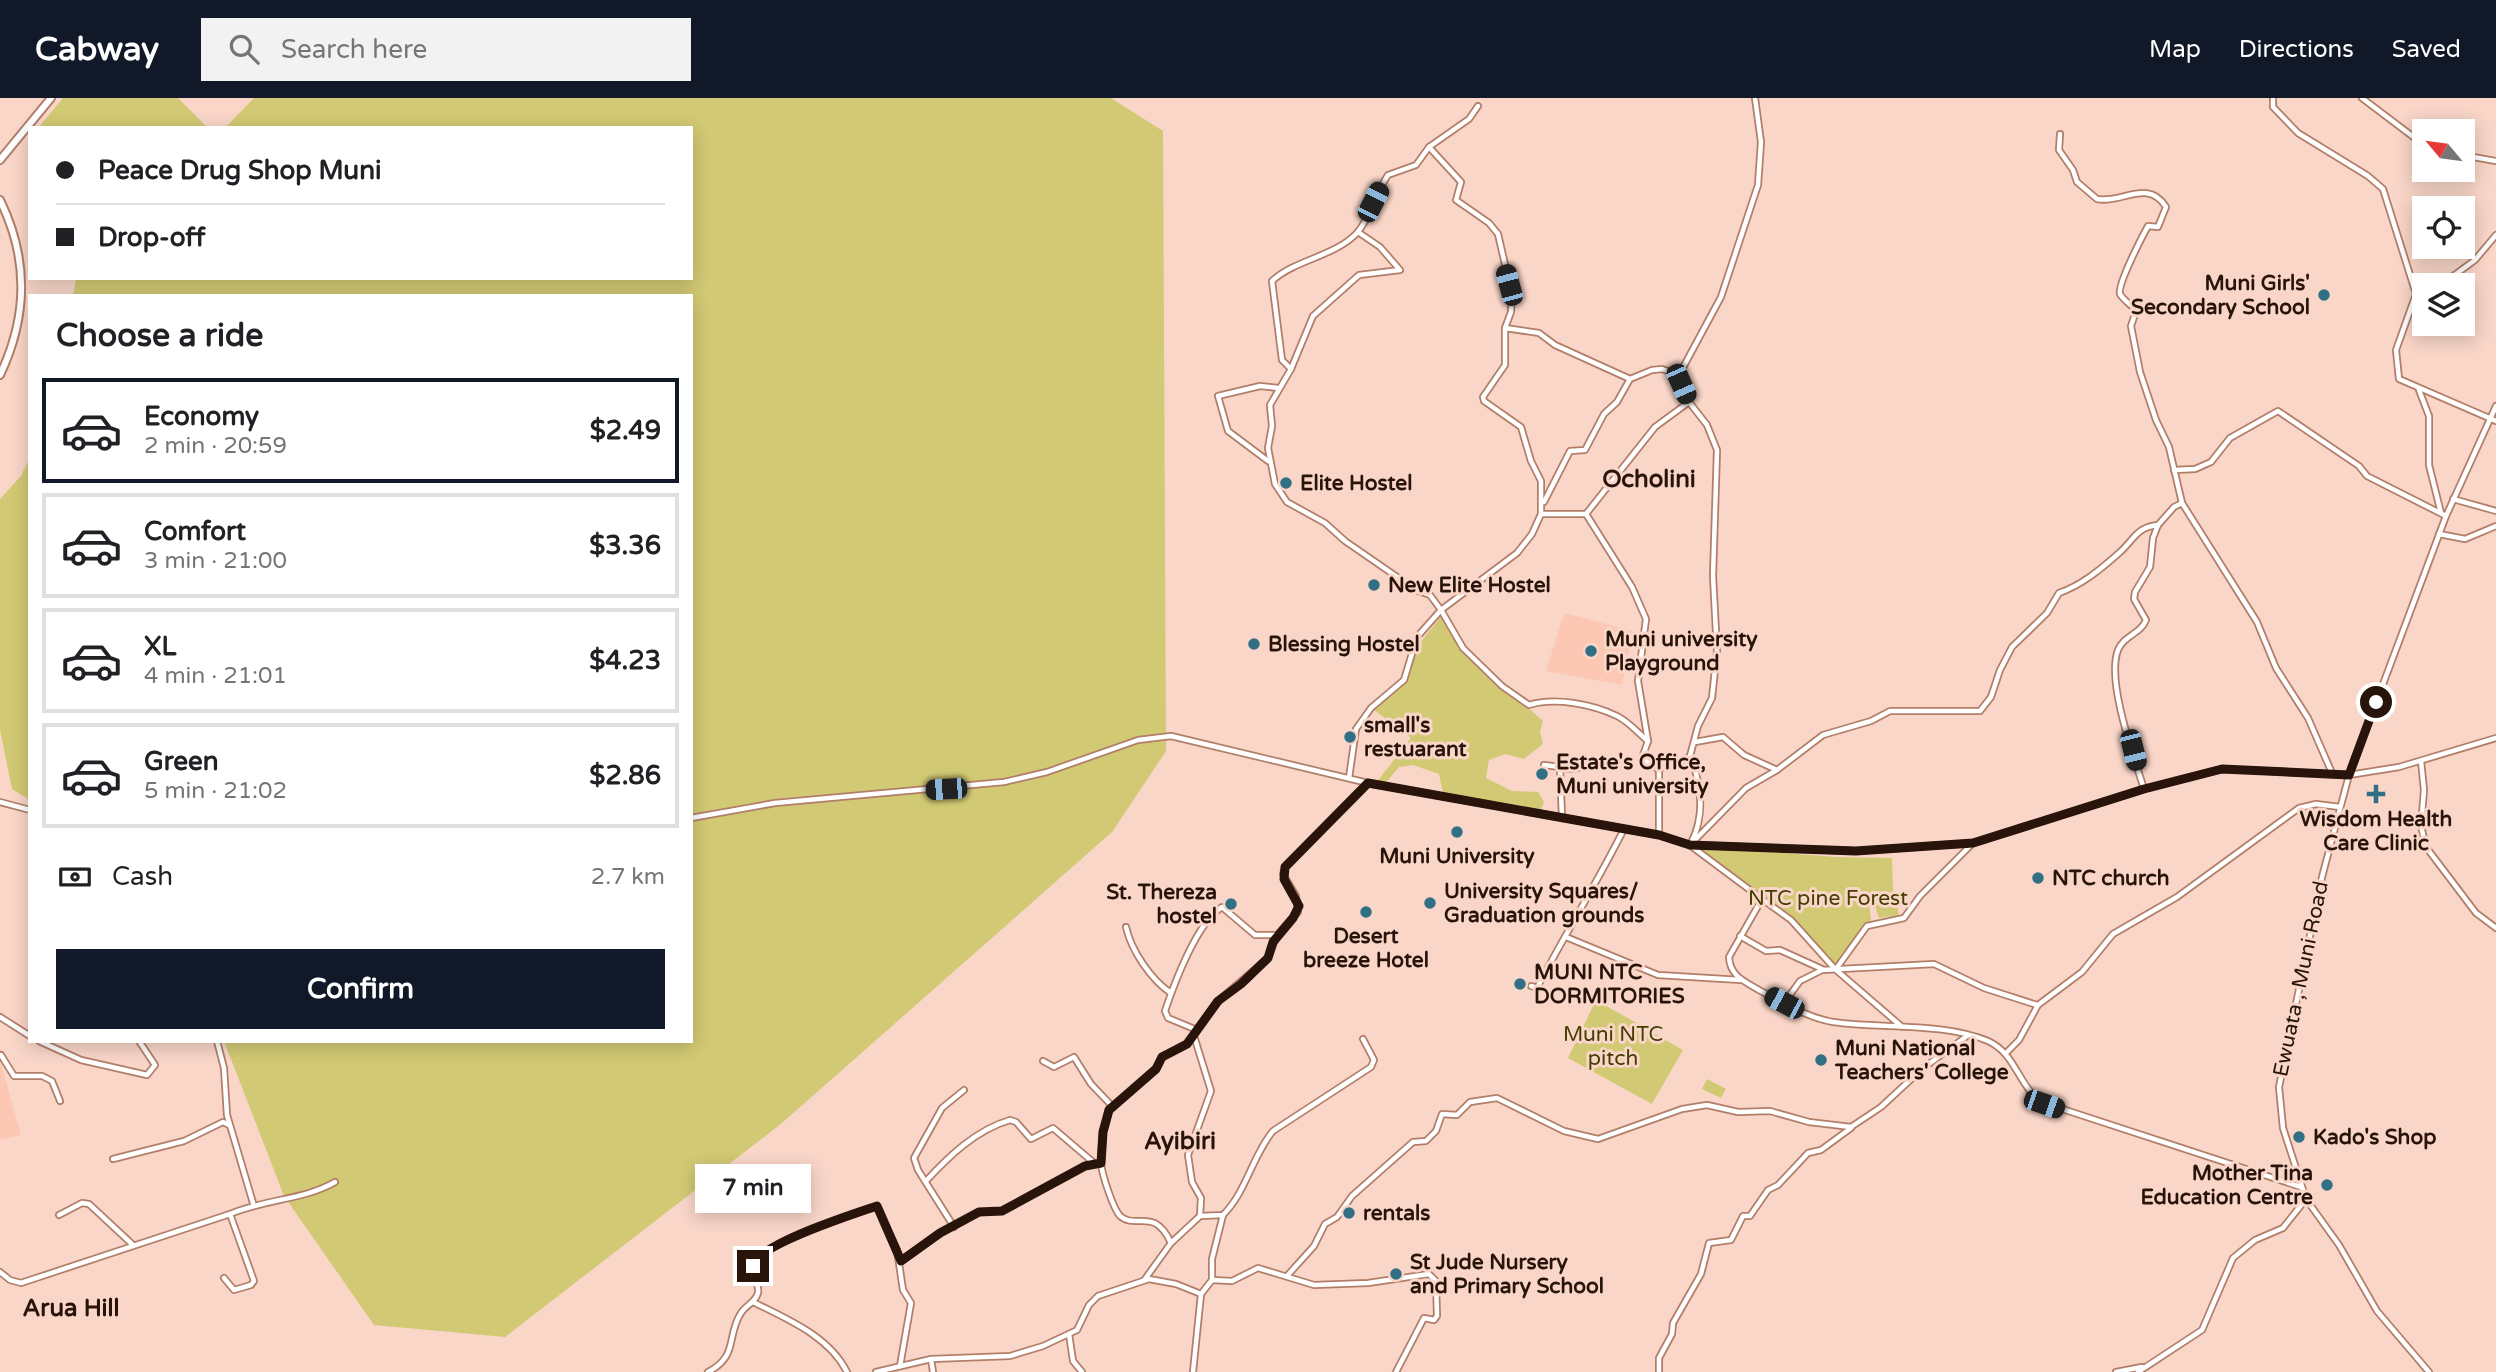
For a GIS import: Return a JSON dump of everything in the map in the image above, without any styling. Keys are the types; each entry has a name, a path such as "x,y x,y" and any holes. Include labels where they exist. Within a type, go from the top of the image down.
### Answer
{"main road":[{"path":"0,160 51,98"},
{"path":"0,200 12,226 23,286 19,322 0,375"}],"street":[{"path":"1659,835 1659,770 1669,759 1685,761 1689,756 1698,726 1712,698 1717,651 1713,565 1719,480 1714,437 1689,402 1679,375 1721,297 1758,185 1760,142 1755,98"},
{"path":"2273,98 2273,107 2298,133 2368,176 2383,189 2412,281"},
{"path":"2362,98 2412,136"},
{"path":"1291,369 1282,360 1272,281 1300,264 1330,251 1357,232 1388,175 1416,165 1429,147 1469,119 1478,106"},
{"path":"2060,134 2059,150 2073,170 2077,182 2097,199 2147,193 2161,199 2166,207 2158,227 2148,226 2139,239 2120,292 2136,311 2131,327 2139,367 2156,420 2169,447 2182,503 2258,622 2276,668 2308,718 2332,773"},
{"path":"1429,147 1461,182 1455,195 1458,202 1489,223 1498,234 1513,303 1505,328 1505,365 1485,393 1484,401 1521,427 1531,461 1541,481 1543,504"},
{"path":"2475,158 2496,161"},
{"path":"1357,232 1380,247 1400,270 1359,275 1317,311 1307,326 1291,369 1270,405 1272,426 1268,448 1275,484 1287,502 1325,523 1345,541 1416,590 1430,596 1463,648 1518,700 1529,705 1542,700 1561,702 1618,716 1648,741"},
{"path":"2457,273 2475,260 2496,235"},
{"path":"2412,305 2398,344 2396,357 2399,379 2493,420"},
{"path":"1505,328 1539,333 1555,345 1630,379 1662,369 1679,375"},
{"path":"1349,778 1356,729 1371,708 1404,680 1417,637 1441,610 1517,552 1532,534 1543,504 1570,451 1585,450 1604,414 1617,402 1630,379"},
{"path":"1269,463 1228,431 1218,396 1260,386 1278,388"},
{"path":"2419,390 2429,416 2429,465 2444,515"},
{"path":"1586,514 1655,427 1689,402"},
{"name":"Ewuata , Muni Road","path":"2428,1372 2381,1317 2333,1237 2306,1199 2283,1128 2279,1087 2322,877 2349,775 2444,515 2493,420 2496,406"},
{"path":"2174,470 2195,469 2211,462 2230,438 2278,411 2356,464 2370,477 2444,515"},
{"path":"2453,499 2496,511"},
{"path":"2144,789 2121,707 2116,655 2123,641 2140,630 2146,620 2134,599 2150,567 2158,525 2174,507 2182,503"},
{"path":"1541,514 1586,514"},
{"path":"1586,514 1614,555 1646,619 1638,681 1648,741 1642,758 1659,770"},
{"path":"1690,845 1746,788 1777,770 1823,735 1871,721 1890,711 1980,711 1991,697 2000,670 2012,647 2047,613 2059,593 2076,587 2103,567 2142,528 2158,525"},
{"path":"2439,534 2465,539 2496,526"},
{"path":"693,818 775,803 1004,782 1047,772 1138,740 1178,737 1368,783 1659,835 1690,845 1856,851 1973,843 2144,789 2230,768 2349,775 2421,761 2496,738"},
{"path":"1695,742 1723,737 1744,755 1777,770"},
{"path":"1689,756 1698,776 1700,796 1699,825 1690,845"},
{"path":"2421,761 2424,790 2421,830 2426,847 2476,913 2496,928"},
{"path":"1544,765 1560,767 1560,763 1578,763 1578,768 1560,769 1562,817"},
{"path":"1171,1243 1161,1227 1152,1221 1127,1219 1119,1214 1104,1184 1101,1163 1106,1117 1156,1069 1162,1057 1187,1044 1218,1001 1241,984 1268,958 1277,935 1293,918 1299,906 1284,879 1285,867 1368,783"},
{"path":"0,803 28,810"},
{"path":"2006,1053 2019,1040 2038,1005 2082,972 2113,934 2177,897 2299,808 2316,804 2340,807"},
{"path":"1531,986 1536,988 1564,936 1597,884 1624,829"},
{"path":"1835,970 1867,926 1904,918 1920,896 1973,843"},
{"path":"1690,845 1791,920 1835,970 1857,985 1901,1027"},
{"path":"1762,899 1729,957 1730,968 1742,980 1784,1003 1830,1021 1967,1035 1990,1042 2006,1053 2028,1091 2044,1104 2302,1188"},
{"path":"1197,1030 1168,1018 1165,1011 1186,954 1220,908 1229,911 1255,935 1277,935"},
{"path":"1126,927 1144,963 1158,983 1171,993"},
{"path":"1740,936 1766,951 1780,950 1822,970 1869,965 1934,964 1984,988 2038,1005"},
{"path":"1566,937 1658,975 1742,980"},
{"path":"1784,1003 1800,981 1822,970"},
{"path":"0,1017 28,1035"},
{"path":"1659,1372 1659,1358 1672,1334 1673,1323 1702,1274 1709,1242 1731,1240 1743,1216 1748,1217 1768,1190 1778,1185 1808,1153 1821,1150 1967,1035"},
{"path":"1194,1036 1211,1091 1209,1106 1188,1155 1192,1182 1201,1198 1200,1216"},
{"path":"1193,1372 1201,1294 1212,1280 1212,1259 1223,1215 1248,1181 1264,1141 1273,1131 1373,1063 1363,1039"},
{"path":"43,1043 81,1060 147,1074 155,1065 140,1043"},
{"path":"218,1043 224,1068 230,1126 253,1203"},
{"path":"0,1054 14,1076 42,1076 52,1081 60,1101"},
{"path":"1043,1061 1057,1067 1074,1057 1091,1084 1114,1107"},
{"path":"954,1227 916,1166 914,1153 944,1106 964,1090"},
{"path":"1287,1276 1314,1246 1325,1224 1336,1217 1352,1196 1380,1173 1387,1162 1399,1157 1413,1142 1422,1143 1433,1136 1442,1114 1457,1115 1478,1099 1503,1099 1564,1131 1598,1139 1682,1109 1707,1105 1738,1112 1770,1111 1809,1122 1851,1127"},
{"path":"926,1181 949,1156 987,1129 1010,1120 1016,1122 1031,1139 1053,1128 1094,1164"},
{"path":"113,1160 184,1141 223,1122 230,1126"},
{"path":"901,1261 940,1233 979,1212 1002,1211 1094,1164 1101,1163"},
{"path":"0,1272 10,1280 21,1283 132,1244 230,1214 253,1203 316,1192 335,1182"},
{"path":"2138,1372 2202,1330 2211,1315 2234,1258 2255,1240 2284,1228 2306,1199"},
{"path":"59,1215 82,1203 89,1204 132,1244"},
{"path":"708,1372 724,1361 733,1341 738,1317 753,1303 758,1291 754,1261 772,1248 877,1206 901,1261 903,1290 911,1303 907,1341 900,1366"},
{"path":"224,1278 234,1290 251,1285 254,1281 230,1214"},
{"path":"1144,1280 1171,1243 1200,1216 1223,1215"},
{"path":"1212,1280 1232,1281 1258,1268 1305,1283 1387,1281 1424,1273 1433,1276 1436,1281 1437,1316 1434,1320 1424,1318 1396,1372"},
{"path":"876,1372 931,1359 1010,1356 1069,1334 1081,1325 1089,1305 1098,1296 1144,1280 1157,1279 1201,1294"},
{"path":"753,1303 793,1322 829,1347 846,1372"},
{"path":"1069,1334 1073,1362 1082,1372"},
{"path":"931,1359 933,1372"},
{"path":"2116,1372 2146,1366"}],"shaded area":[{"name":"Muni university Playground","path":"1564,613 1633,631 1622,685 1546,671"},
{"path":"0,1060 21,1135 0,1140"}],"green space":[{"path":"63,98 178,98 206,126 40,126"},
{"path":"254,98 1111,98 1163,131 1166,751 1112,832 782,1123 505,1337 374,1325 284,1196 225,1043 693,1043 693,294 73,294 76,280 693,280 693,126 227,126"},
{"path":"28,461 28,799 12,789 0,730 0,499 21,476"},
{"path":"1443,614 1463,650 1543,721 1540,731 1543,744 1524,759 1505,754 1489,760 1486,778 1512,791 1538,792 1544,802 1540,812 1443,793 1439,774 1413,765 1399,767 1384,785 1376,783 1411,738 1374,710 1405,684 1416,648"},
{"name":"NTC pine Forest","path":"1693,846 1835,857 1892,858 1893,888 1899,915 1879,918 1874,903 1869,903 1871,920 1836,967 1789,916"},
{"name":"Muni NTC pitch","path":"1596,1000 1683,1050 1652,1104 1568,1058"},
{"path":"1707,1079 1726,1089 1721,1098 1702,1089"}],"place":[{"name":"Muni Girls' Secondary School","path":"2324,295"},
{"name":"Elite Hostel","path":"1286,483"},
{"name":"New Elite Hostel","path":"1374,585"},
{"name":"Blessing Hostel","path":"1254,644"},
{"name":"Muni university Playground","path":"1591,651"},
{"name":"small's restuarant","path":"1350,737"},
{"name":"Estate's Office, Muni university","path":"1542,774"},
{"name":"Wisdom Health Care Clinic","path":"2376,794"},
{"name":"Muni University","path":"1457,832"},
{"name":"NTC church","path":"2038,878"},
{"name":"University Squares/ Graduation grounds","path":"1430,903"},
{"name":"St. Thereza hostel","path":"1231,904"},
{"name":"Desert breeze Hotel","path":"1366,912"},
{"name":"MUNI NTC DORMITORIES","path":"1520,984"},
{"name":"Muni National Teachers' College","path":"1821,1060"},
{"name":"Kado's Shop","path":"2299,1137"},
{"name":"Mother Tina Education Centre","path":"2327,1185"},
{"name":"rentals","path":"1349,1213"},
{"name":"St Jude Nursery and Primary School","path":"1396,1274"}],"district":[{"name":"Ocholini","path":"1649,479"},
{"name":"Ayibiri","path":"1180,1141"},
{"name":"Arua Hill","path":"71,1308"}],"route":[{"path":"753,1266 754,1261 772,1248 833,1221 877,1206 901,1261 940,1233 968,1221 979,1212 1002,1211 1089,1164 1101,1163 1103,1132 1109,1110 1156,1069 1162,1057 1187,1044 1218,1001 1241,984 1268,958 1277,935 1298,912 1296,896 1284,879 1285,867 1368,783 1659,835 1690,845 1856,851 1973,843 2191,775 2222,769 2349,775 2376,702"}]}
